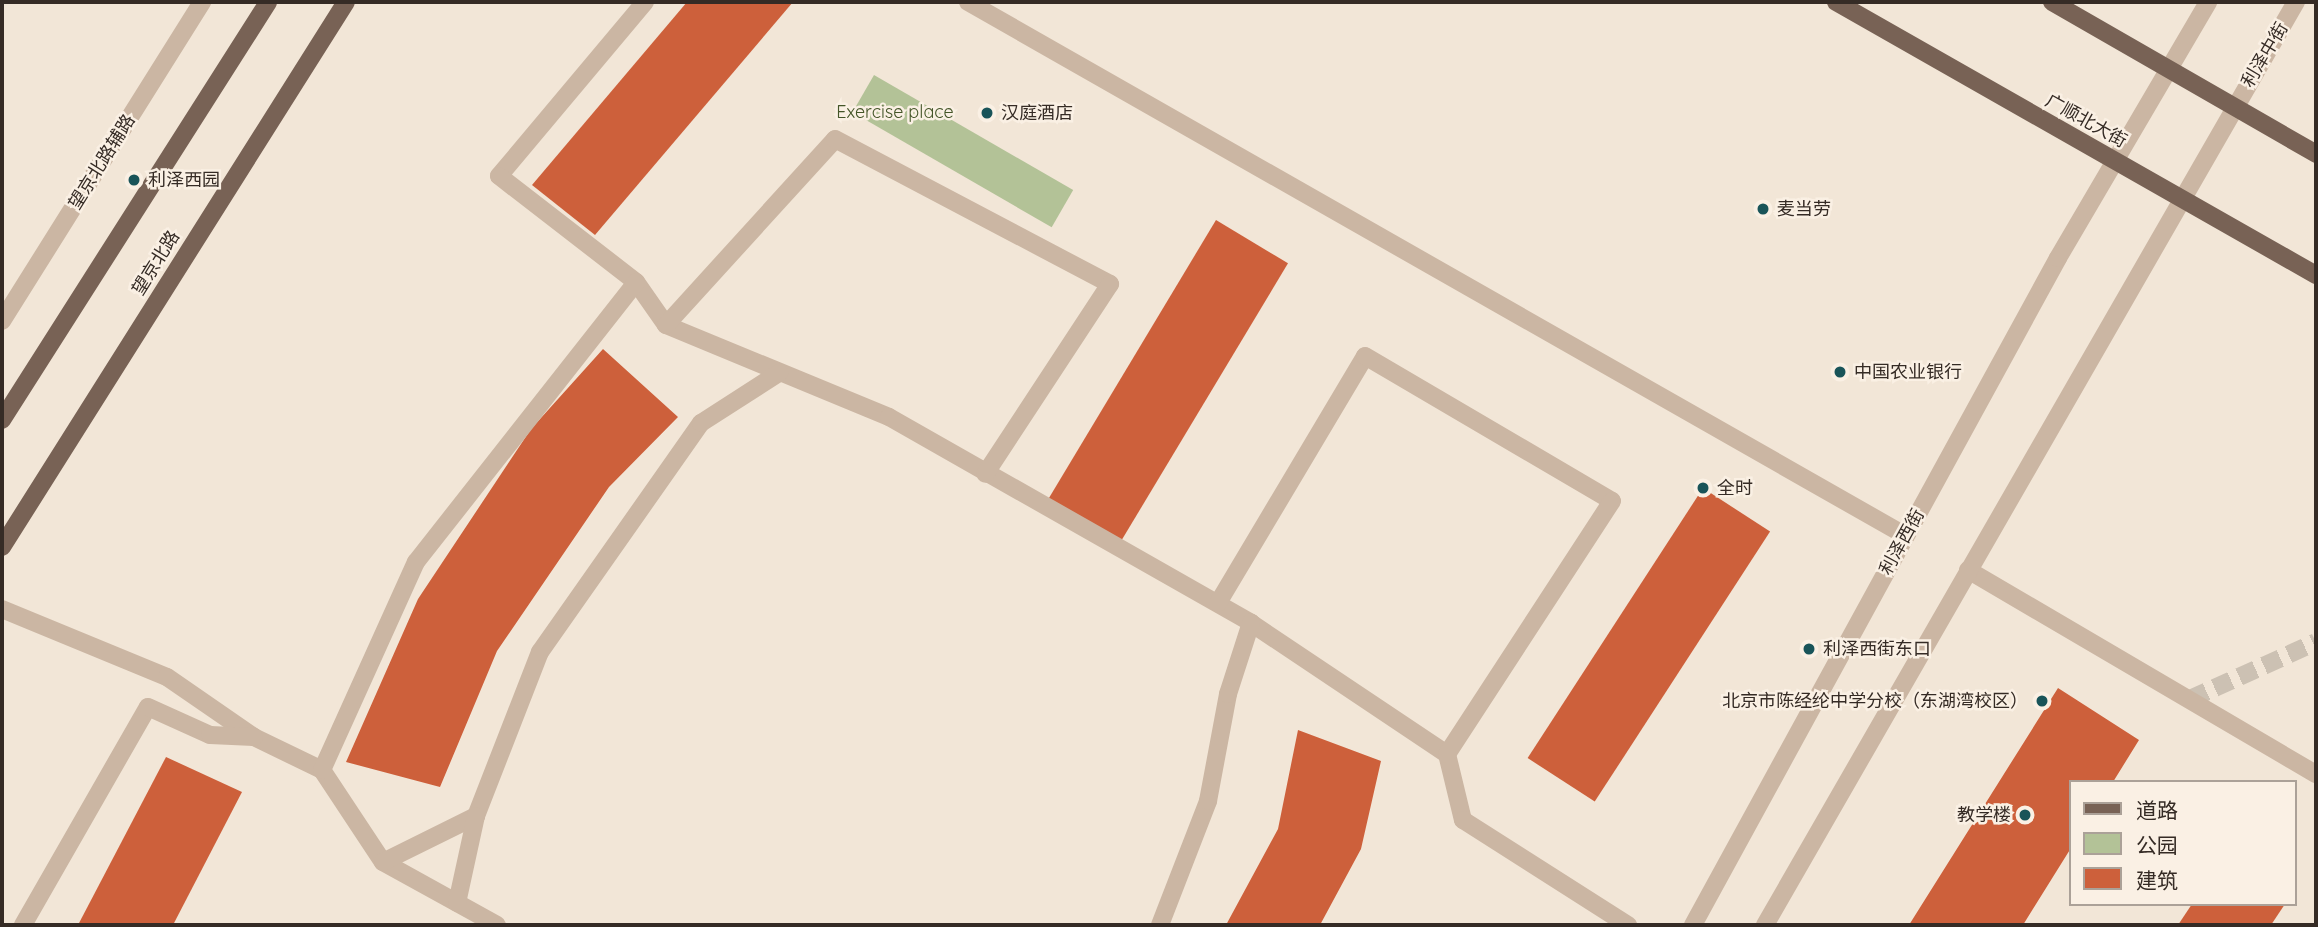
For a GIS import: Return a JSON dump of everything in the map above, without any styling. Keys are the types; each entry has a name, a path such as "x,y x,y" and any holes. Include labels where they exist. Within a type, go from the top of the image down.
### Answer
{"main road":[{"path":"2,420 268,2"},
{"name":"望京北路","path":"2,547 346,2"},
{"name":"广顺北大街","path":"1836,2 2316,275"},
{"path":"2052,2 2233,109 2316,154"}],"street":[{"name":"望京北路辅路","path":"2,321 202,2"},
{"path":"645,2 499,176 636,282 666,325 890,417 985,474 1251,623 1447,754 1463,820 1628,925"},
{"path":"968,2 1906,536"},
{"path":"2168,71 2208,2"},
{"name":"利泽中街","path":"2181,198 2296,2"},
{"name":"利泽西街","path":"1693,925 1906,536 2168,71"},
{"path":"666,325 835,139 1111,284 985,474"},
{"path":"1765,925 2181,198"},
{"path":"322,770 416,562 636,282"},
{"path":"1217,603 1365,356 1612,501 1447,754"},
{"path":"457,903 476,816 540,653 701,423 779,373"},
{"path":"1968,570 2316,774"},
{"path":"2,609 167,677 254,737 322,770 383,862 496,925"},
{"path":"1160,925 1208,801 1228,694 1251,623"},
{"path":"23,925 148,707 210,736 254,737"},
{"path":"383,862 476,816"}],"green space":[{"name":"Exercise place","path":"874,75 1073,190 1052,227 852,112"}],"building":[{"path":"687,2 793,2 595,235 532,185"},
{"path":"1216,220 1288,263 1119,545 1047,502"},
{"path":"603,349 678,417 609,487 497,651 440,787 346,762 418,599 531,429"},
{"path":"1703,488 1770,532 1595,802 1528,758"},
{"name":"教学楼","path":"2058,688 2139,740 2114,780 2070,780 2070,850 2023,925 1909,925"},
{"path":"1298,730 1381,761 1361,849 1320,925 1226,925 1278,829"},
{"path":"166,757 242,792 173,925 78,925"},
{"path":"2191,906 2284,906 2271,925 2178,925"}],"tunnel":[{"path":"2190,699 2316,642"}],"place":[{"name":"汉庭酒店","path":"987,113"},
{"name":"利泽西园","path":"134,180"},
{"name":"麦当劳","path":"1763,209"},
{"name":"中国农业银行","path":"1840,372"},
{"name":"全时","path":"1703,488"},
{"name":"利泽西街东口","path":"1809,649"},
{"name":"北京市陈经纶中学分校（东湖湾校区）","path":"2042,701"},
{"name":"教学楼","path":"2025,815"}]}
